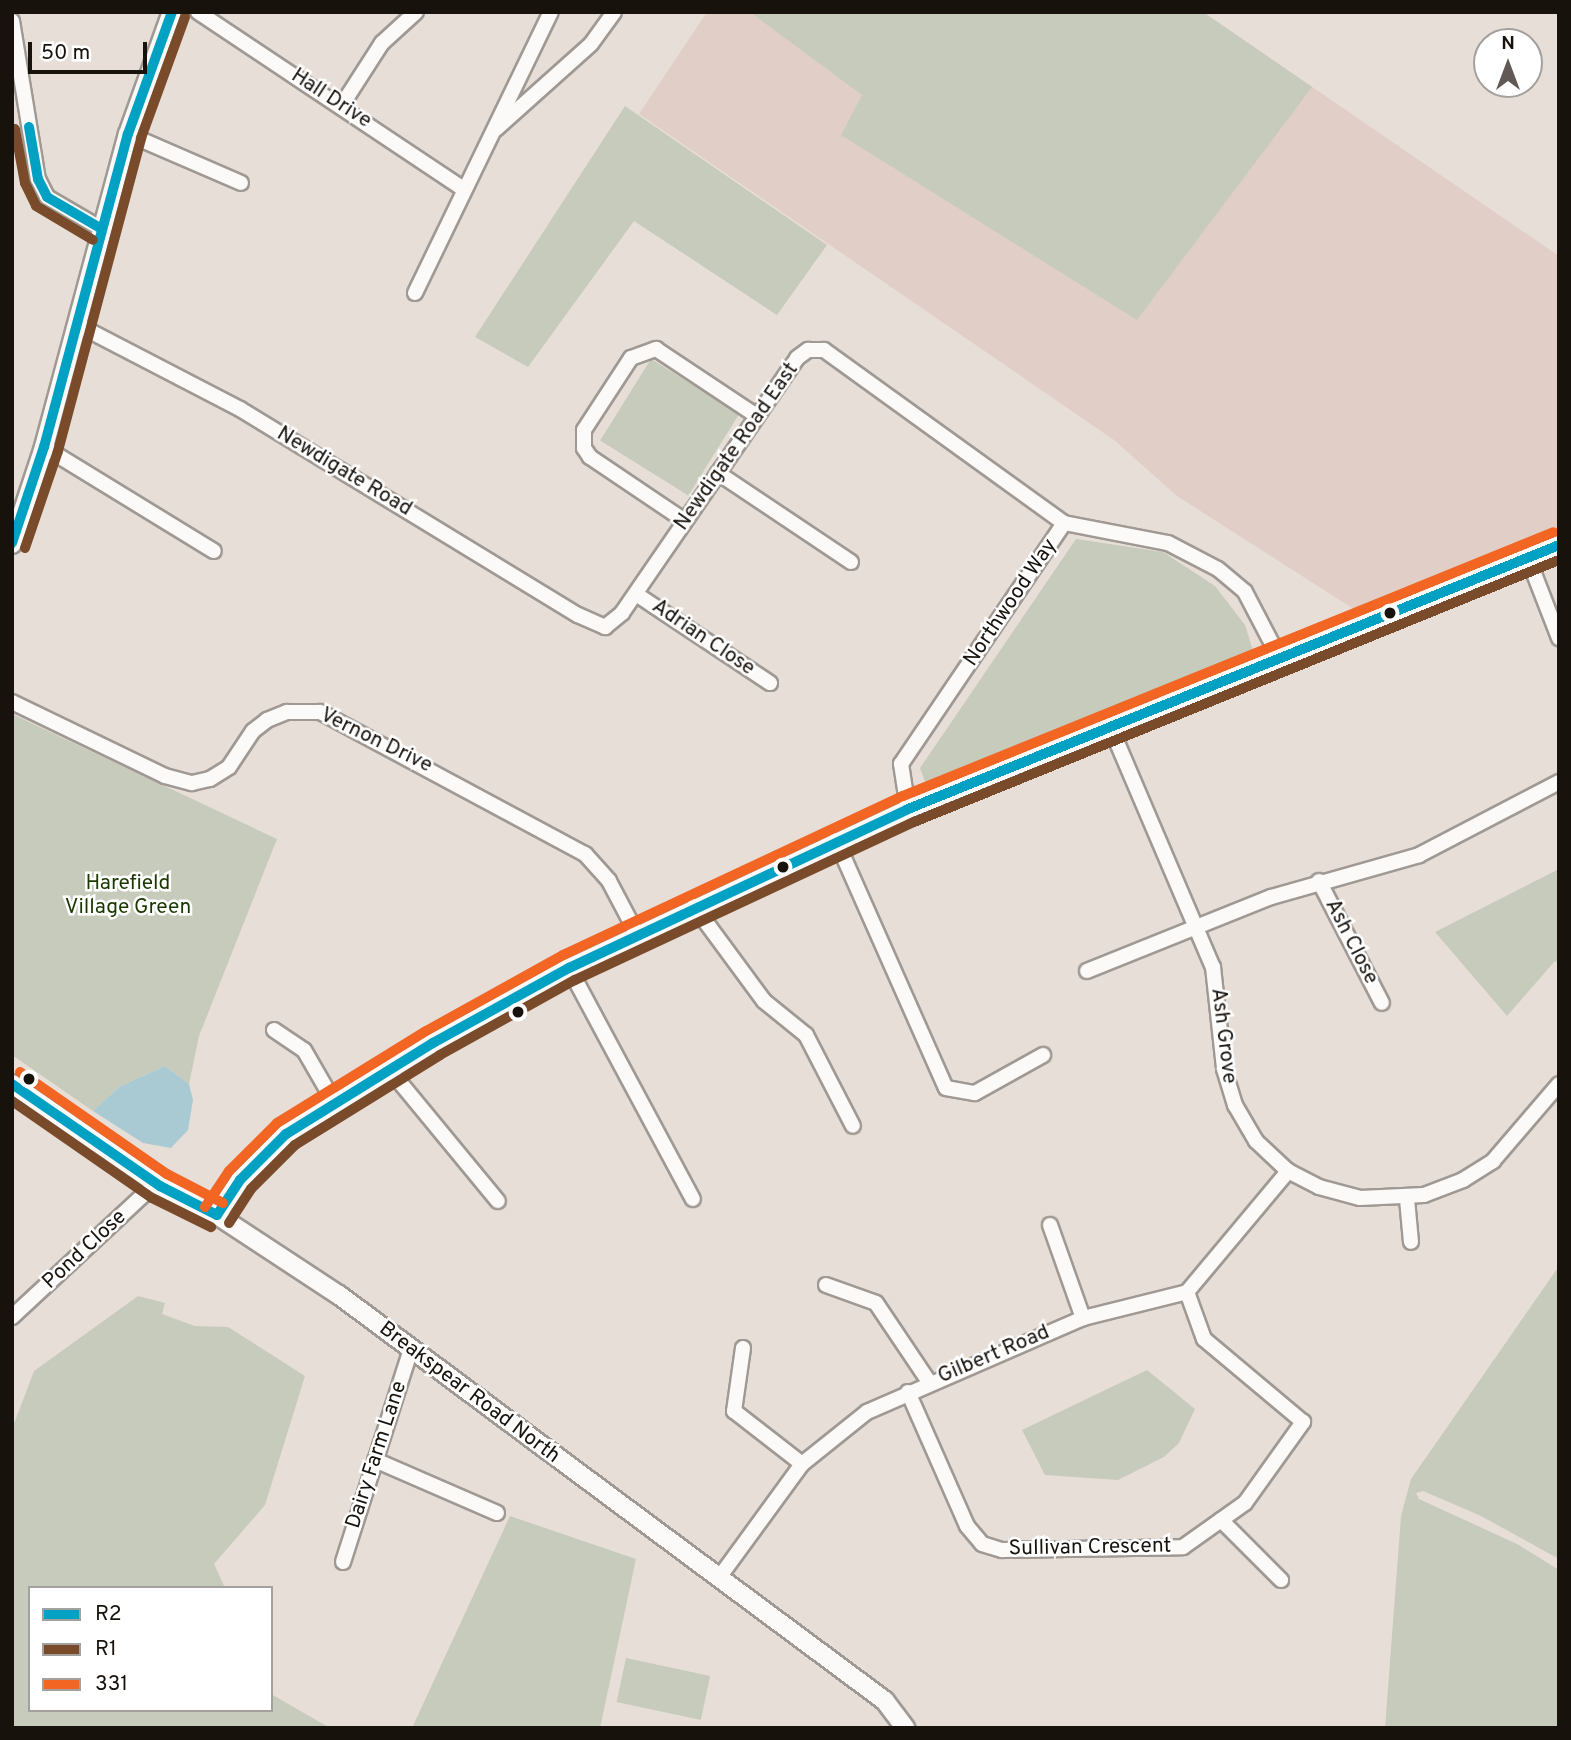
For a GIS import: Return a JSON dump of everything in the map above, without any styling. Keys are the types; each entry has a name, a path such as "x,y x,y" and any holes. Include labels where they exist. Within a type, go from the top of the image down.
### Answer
{"street":[{"path":"12,544 44,447 78,325 100,229 128,134 172,12"},
{"name":"Hall Drive","path":"198,12 342,105 462,188"},
{"path":"342,105 382,43 416,12"},
{"path":"415,293 462,188 551,12"},
{"path":"489,135 592,44 614,12"},
{"path":"12,21 38,179 47,197 100,229"},
{"path":"128,134 240,183"},
{"name":"Newdigate Road","path":"78,325 240,409 578,615 605,627"},
{"path":"685,522 590,457 584,448 584,430 631,358 656,349 757,416"},
{"name":"Newdigate Road East","path":"605,627 636,594 797,358 808,350 824,350 1065,523"},
{"path":"44,447 214,551"},
{"path":"718,473 851,562"},
{"name":"Northwood Way","path":"908,809 901,764 1065,523 1168,543 1218,569 1245,592 1279,657"},
{"path":"217,1215 256,1161 334,1102 569,968 637,934 835,840 908,809 1559,545"},
{"path":"1528,558 1559,638"},
{"name":"Adrian Close","path":"636,594 770,683"},
{"name":"Vernon Drive","path":"12,702 186,783 205,781 222,772 267,720 287,712 320,712 585,853 609,881 637,934"},
{"name":"Ash Grove","path":"1110,726 1197,926 1218,988 1227,1085 1256,1141 1287,1171 1342,1194 1407,1199 1463,1180 1493,1161 1559,1084"},
{"path":"1087,971 1197,926 1319,881 1419,855 1559,782"},
{"path":"835,840 946,1088 975,1093 1043,1055"},
{"name":"Ash Close","path":"1319,881 1382,1003"},
{"path":"695,906 764,1001 806,1035 853,1126"},
{"path":"569,968 693,1199"},
{"path":"274,1030 304,1051 334,1102"},
{"path":"389,1069 498,1201"},
{"name":"Breakspear Road North","path":"12,1084 156,1183 217,1215 339,1295 721,1576 885,1701 905,1728"},
{"path":"1187,1292 1287,1171"},
{"name":"Pond Close","path":"12,1317 156,1183"},
{"path":"1407,1199 1411,1242"},
{"path":"1050,1225 1083,1318"},
{"path":"827,1285 876,1303 929,1382"},
{"name":"Gilbert Road","path":"721,1576 803,1464 867,1412 929,1382 1083,1318 1187,1292"},
{"name":"Sullivan Crescent","path":"908,1392 967,1526 982,1544 1002,1550 1183,1547 1245,1503 1303,1422 1204,1339 1187,1292"},
{"path":"743,1348 734,1411 803,1464"},
{"name":"Dairy Farm Lane","path":"343,1562 411,1349"},
{"path":"375,1460 497,1513"},
{"path":"1221,1520 1281,1580"}],"shaded area":[{"path":"707,12 1203,12 1559,256 1559,529 1360,613 1177,496 1114,440 639,114"}],"green space":[{"path":"750,12 1203,12 1312,87 1137,320 841,135 862,95"},
{"path":"625,106 827,245 777,315 634,221 528,367 475,337"},
{"path":"651,359 739,414 688,496 600,440"},
{"path":"1076,539 1163,552 1215,586 1245,625 1257,663 930,795 920,768"},
{"name":"Harefield Village Green","path":"12,714 277,839 199,1036 189,1084 165,1066 119,1087 93,1111 12,1055"},
{"path":"1559,869 1559,963 1555,961 1507,1016 1435,932"},
{"path":"1559,1266 1559,1559 1481,1516 1423,1491 1416,1493 1419,1499 1517,1544 1559,1570 1559,1728 1385,1728 1401,1516 1411,1479"},
{"path":"138,1296 165,1303 162,1314 195,1326 228,1327 305,1376 265,1505 214,1564 224,1586 28,1586 28,1712 273,1712 273,1695 330,1728 12,1728 12,1429 34,1371"},
{"path":"1147,1370 1195,1409 1179,1443 1164,1457 1118,1480 1045,1475 1022,1430"},
{"path":"510,1516 636,1559 600,1728 412,1728"},
{"path":"626,1658 710,1676 701,1720 617,1702"}],"water":[{"path":"165,1066 189,1084 193,1100 188,1130 171,1148 143,1143 93,1111 119,1087"}],"transit line":[{"name":"R2","path":"12,543 44,447 128,134 172,12"},
{"name":"R1","path":"25,548 58,451 141,138 185,17"},
{"name":"R2","path":"29,127 38,179 47,197 100,228"},
{"name":"R1","path":"15,129 25,183 36,206 93,240"},
{"name":"331","path":"205,1207 229,1171 277,1123 426,1031 563,955 903,796 1554,532"},
{"name":"R2","path":"217,1215 240,1180 286,1134 433,1043 569,968 908,809 1559,545"},
{"name":"R1","path":"229,1223 251,1189 295,1145 440,1055 575,980 914,822 1559,560"},
{"name":"331","path":"20,1072 167,1174 223,1203"},
{"name":"R2","path":"12,1084 160,1186 217,1215"},
{"name":"R1","path":"12,1101 152,1198 211,1227"}]}
